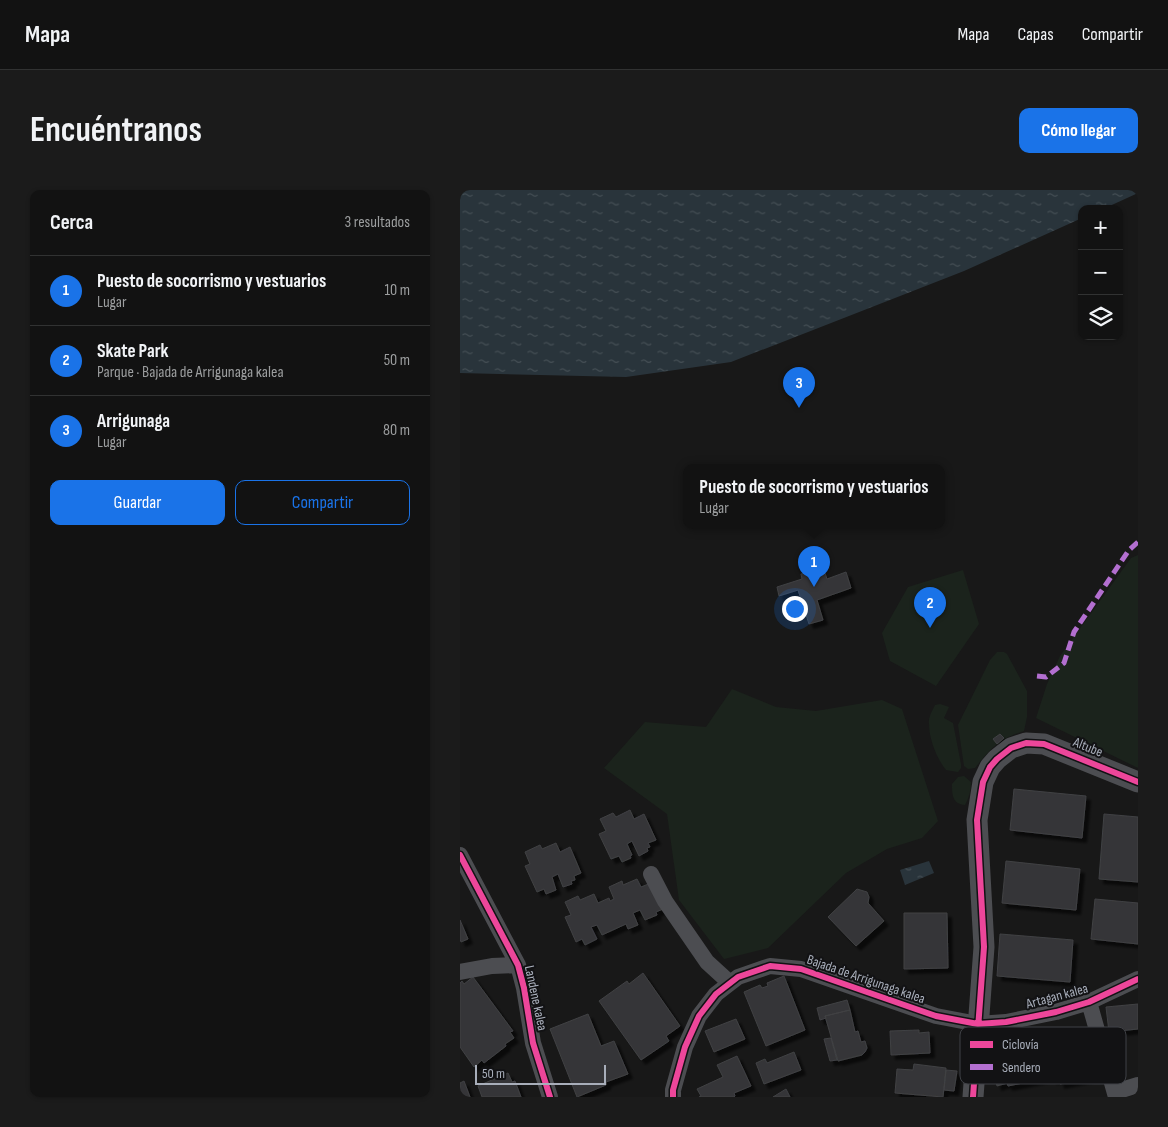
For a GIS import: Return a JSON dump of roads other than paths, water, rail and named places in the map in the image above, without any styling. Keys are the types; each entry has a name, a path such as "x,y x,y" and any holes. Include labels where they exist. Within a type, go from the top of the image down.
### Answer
{"street":[{"name":"Altube","path":"978,1024 984,947 977,820 978,804 983,782 990,767 1011,748 1026,743 1044,744 1138,782"},
{"name":"Landene kalea","path":"460,855 518,965 524,988 533,1043 550,1097"},
{"path":"651,874 666,901 707,962 730,983"},
{"path":"460,972 492,966 518,965"},
{"name":"Bajada de Arrigunaga kalea","path":"673,1097 673,1090 685,1047 699,1016 716,994 730,983 770,966 801,969 936,1016 978,1024"},
{"name":"Artagan kalea","path":"978,1024 1006,1022 1056,1012 1089,1002 1138,979"},
{"path":"1089,1002 1096,1027"},
{"path":"973,1097 974,1084"},
{"path":"1115,1094 1138,1084"}],"water":[{"path":"460,190 1138,190 1138,193 1112,205 1078,205 1078,220 964,271 731,362 626,377 460,373"},
{"path":"929,861 934,873 905,885 900,870"}],"place":[{"name":"Arrigunaga","path":"799,408"},
{"name":"Puesto de socorrismo y vestuarios","path":"814,587"},
{"name":"Skate Park","path":"930,628"}]}
